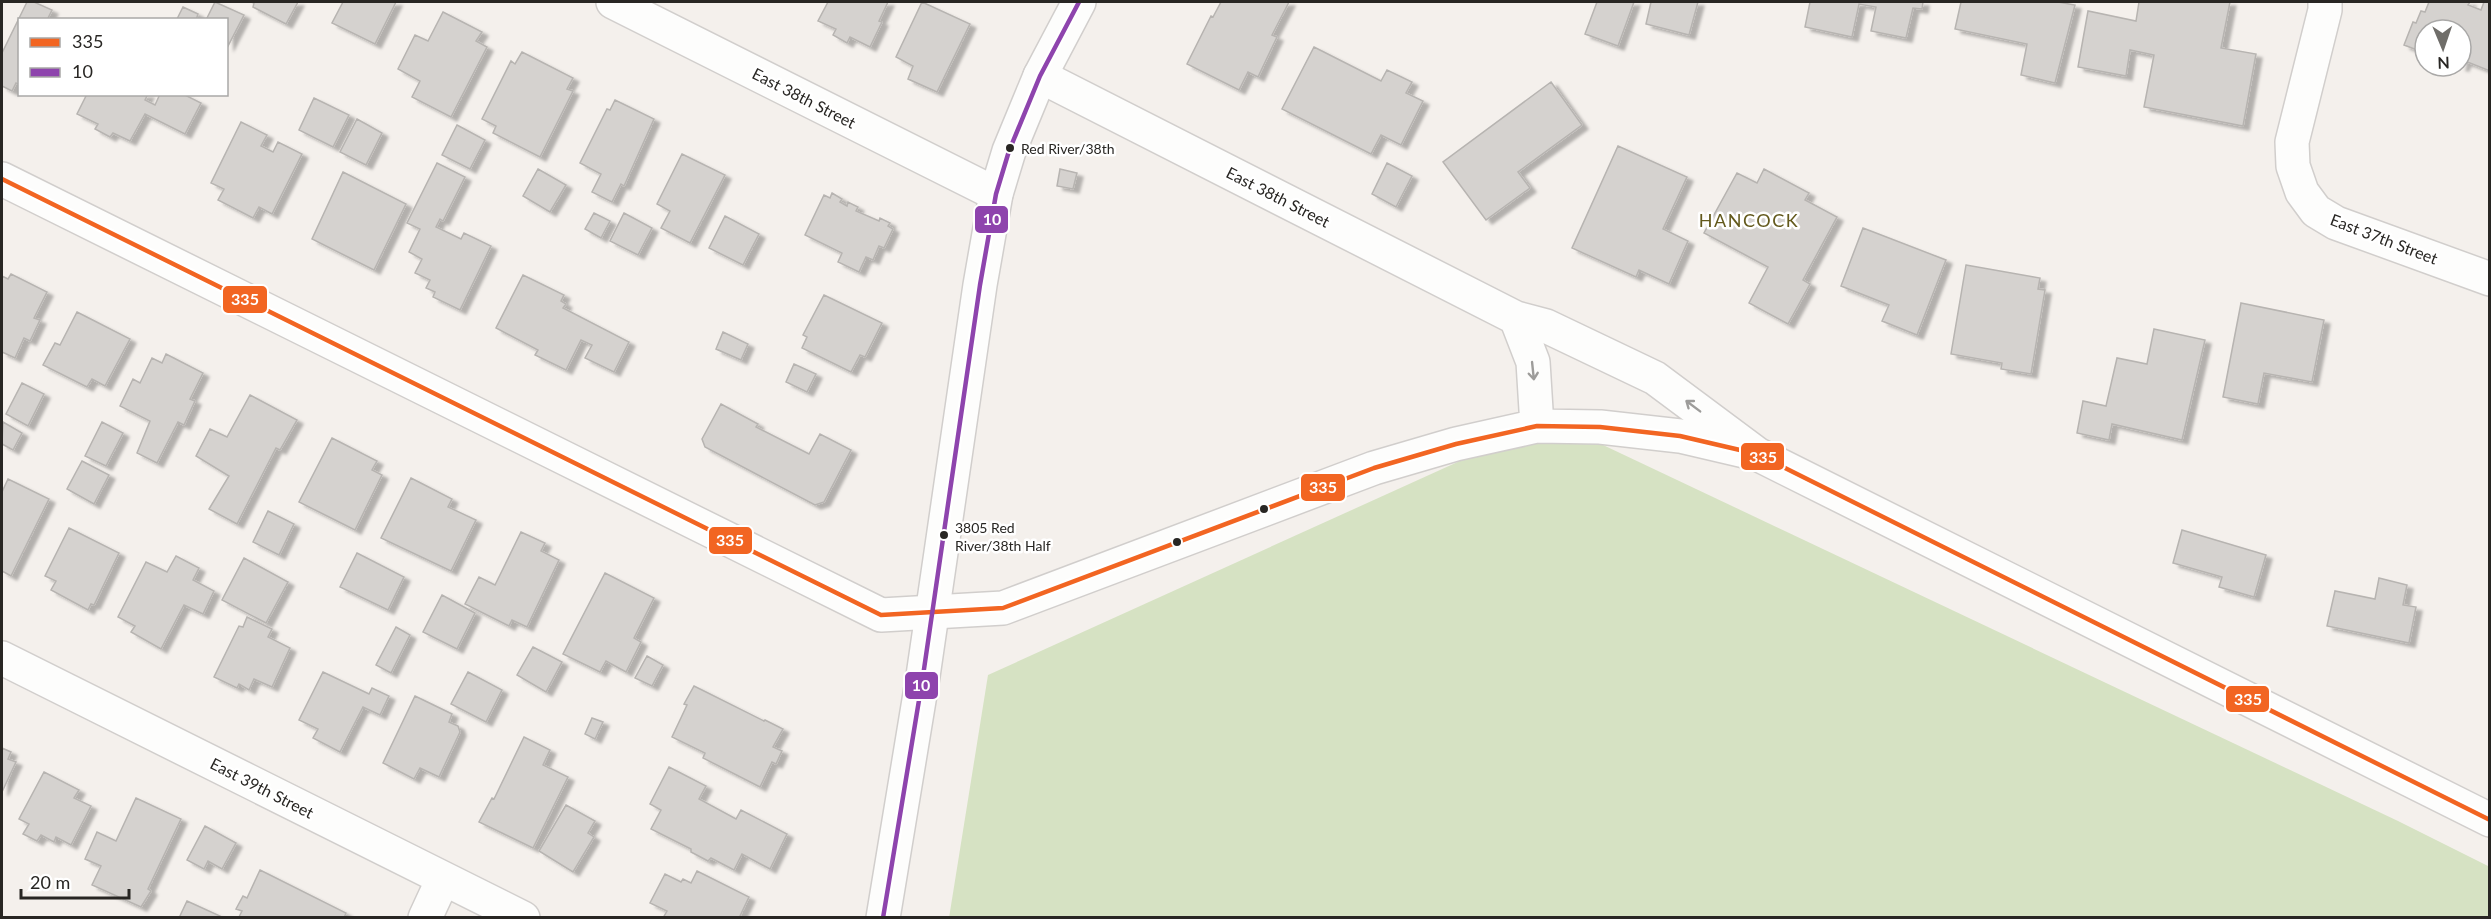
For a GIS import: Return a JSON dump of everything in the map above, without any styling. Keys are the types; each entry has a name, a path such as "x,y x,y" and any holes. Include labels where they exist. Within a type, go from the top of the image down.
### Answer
{"street":[{"name":"East 38th Street","path":"613,2 996,194"},
{"path":"883,918 933,612 978,297 996,194 1009,151 1040,76 1079,2"},
{"name":"East 37th Street","path":"2325,2 2325,10 2292,142 2293,166 2302,192 2316,211 2336,223 2490,279"},
{"name":"East 38th Street","path":"1040,76 1516,318 1546,326 1655,378 1757,454 2490,820"},
{"name":"East 38th Street","path":"2,179 881,615 1002,608 1374,468 1456,444 1537,426 1600,427 1680,436 1757,454"},
{"path":"1516,318 1533,362 1537,426"},
{"name":"East 39th Street","path":"2,658 523,918"},
{"path":"424,918 443,879"}],"green space":[{"path":"1537,426 1565,427 2398,821 2490,867 2489,918 949,918 988,675"}],"building":[{"path":"27,2 34,2 52,10 48,18 19,18"},
{"path":"215,2 244,15 228,46 228,18 207,18"},
{"path":"251,2 298,2 286,24 253,7 254,3"},
{"path":"343,2 396,2 375,44 332,23"},
{"path":"828,2 888,2 879,21 882,22 870,47 850,37 847,43 833,35 836,29 818,21"},
{"path":"922,2 970,24 937,92 908,79 913,66 896,57"},
{"path":"1221,2 1289,2 1272,35 1277,37 1258,77 1248,72 1239,90 1187,64 1211,16 1213,17"},
{"path":"1597,2 1634,2 1618,46 1585,34"},
{"path":"1651,2 1698,2 1689,35 1646,24"},
{"path":"1810,2 1923,2 1922,9 1913,8 1906,38 1871,31 1876,7 1859,4 1852,37 1805,27"},
{"path":"1961,2 2058,2 2075,5 2055,83 2021,75 2027,44 1955,29"},
{"path":"2139,2 2230,2 2221,48 2256,54 2243,126 2144,107 2154,55 2130,50 2126,76 2078,67 2088,11 2136,21"},
{"path":"2429,2 2470,2 2468,5 2481,10 2484,2 2490,2 2490,71 2473,64 2473,18 2418,18 2421,11 2425,12"},
{"path":"183,7 198,14 197,18 178,18"},
{"path":"443,12 482,32 476,41 487,47 451,117 412,97 420,81 398,69 415,35 428,41"},
{"path":"18,20 18,84 16,83 12,91 2,86 2,53"},
{"path":"2413,22 2413,48 2404,45"},
{"path":"1314,47 1381,81 1387,70 1412,82 1406,93 1423,101 1401,145 1381,135 1371,154 1282,109"},
{"path":"522,52 573,78 567,89 573,91 540,157 493,133 496,126 482,119 511,61 515,64"},
{"path":"1551,82 1582,125 1518,172 1530,188 1486,220 1443,162"},
{"path":"86,96 147,96 145,100 155,105 159,96 187,96 201,103 185,134 145,114 130,141 113,133 110,137 95,129 98,124 77,114"},
{"path":"314,98 349,115 333,147 299,130"},
{"path":"615,100 654,119 624,186 621,184 612,202 592,192 601,174 580,163 607,109 610,110"},
{"path":"357,119 382,133 366,165 340,152"},
{"path":"241,122 267,135 261,146 273,152 278,142 302,154 272,214 259,207 253,218 218,200 224,189 211,183"},
{"path":"457,125 485,140 470,169 442,155"},
{"path":"1618,146 1687,177 1663,229 1688,241 1669,284 1639,270 1636,277 1572,248"},
{"path":"682,154 725,175 690,243 661,228 670,211 657,204"},
{"path":"437,163 465,177 443,221 440,219 436,227 461,239 464,233 491,246 460,310 433,297 435,292 426,288 430,280 415,273 422,259 409,252 420,229 407,223"},
{"path":"1387,163 1412,176 1396,207 1372,194"},
{"path":"538,169 566,185 550,212 523,196"},
{"path":"1060,169 1077,173 1073,189 1057,186"},
{"path":"1764,169 1809,193 1805,200 1837,217 1803,280 1810,284 1788,324 1749,303 1768,267 1704,233 1737,173 1757,183"},
{"path":"343,172 406,204 374,270 312,239"},
{"path":"832,193 842,199 840,202 847,206 848,202 858,207 856,211 890,223 888,226 893,229 884,248 879,246 873,260 866,257 859,272 838,262 842,253 805,235 824,195 830,198"},
{"path":"594,213 610,221 601,238 585,229"},
{"path":"624,213 652,228 638,255 610,241"},
{"path":"725,216 759,234 743,265 709,248"},
{"path":"1863,228 1946,260 1917,335 1882,321 1889,305 1841,286"},
{"path":"1966,265 2040,278 2038,289 2045,290 2031,374 2001,369 2002,363 1951,354"},
{"path":"11,274 47,292 34,318 40,320 30,341 24,338 15,358 2,352 2,276 8,279"},
{"path":"523,275 564,295 561,301 566,304 563,308 629,342 614,372 585,358 592,345 581,340 566,370 535,355 538,350 496,328"},
{"path":"824,295 882,323 865,357 860,355 851,372 802,348 807,337 803,335"},
{"path":"2241,303 2324,320 2312,382 2264,373 2258,404 2223,397"},
{"path":"77,312 130,339 105,386 92,379 87,387 43,365 55,343 60,345"},
{"path":"2154,329 2205,340 2182,440 2112,424 2109,440 2077,433 2083,401 2106,406 2117,358 2147,364"},
{"path":"723,332 748,344 741,360 716,349"},
{"path":"166,354 203,373 190,399 195,401 184,425 178,422 157,463 137,453 150,421 120,406 133,379 140,383 152,358 162,363"},
{"path":"794,364 816,374 807,392 786,382"},
{"path":"22,383 44,394 28,426 6,414"},
{"path":"250,395 297,420 280,450 276,448 237,524 209,509 229,476 196,456 210,429 227,437"},
{"path":"721,404 758,424 756,427 809,454 820,434 851,450 824,502 815,505 705,447 702,439"},
{"path":"3,422 22,433 13,450 2,444"},
{"path":"102,422 123,433 106,466 85,456"},
{"path":"332,438 377,461 372,470 382,475 355,530 299,502"},
{"path":"82,461 109,475 94,504 67,489"},
{"path":"411,478 452,499 448,507 476,520 451,571 381,538"},
{"path":"8,479 49,499 11,576 2,571 2,492"},
{"path":"268,511 294,524 279,555 253,542"},
{"path":"69,528 119,553 94,605 91,604 88,610 51,590 56,581 45,576"},
{"path":"2182,530 2266,555 2254,597 2219,587 2222,577 2173,563"},
{"path":"521,532 545,543 541,551 559,560 527,627 512,620 509,626 465,604 479,577 495,585"},
{"path":"357,553 404,577 388,610 340,587"},
{"path":"176,556 199,568 193,580 214,591 203,614 184,605 161,649 131,632 135,626 118,617 146,562 167,572"},
{"path":"244,558 288,582 266,623 222,600"},
{"path":"605,573 654,598 634,638 641,642 626,672 606,661 600,672 563,654"},
{"path":"2379,578 2407,585 2403,605 2416,607 2409,643 2327,626 2335,591 2375,599"},
{"path":"442,595 475,613 457,649 423,632"},
{"path":"247,617 272,629 268,637 290,648 272,687 254,679 249,690 239,684 237,688 214,677 239,626 243,627"},
{"path":"396,627 410,635 391,673 376,665"},
{"path":"533,647 562,662 546,692 517,675"},
{"path":"647,656 663,665 652,686 635,678"},
{"path":"323,672 369,694 372,688 389,696 380,715 363,707 340,752 313,738 318,729 299,720"},
{"path":"468,672 502,690 486,722 451,704"},
{"path":"694,686 783,729 773,747 782,751 776,764 772,762 760,787 703,758 705,753 672,737 687,705 684,704"},
{"path":"415,696 452,714 449,722 458,726 460,732 439,777 420,768 414,779 383,763"},
{"path":"592,718 603,722 595,739 585,734"},
{"path":"524,737 550,750 543,765 568,777 533,848 479,822 492,798 494,799"},
{"path":"2,748 11,752 8,759 16,762 2,792"},
{"path":"669,767 706,786 699,799 736,819 741,810 787,834 770,869 742,854 734,870 711,858 708,861 691,852 691,849 651,829 661,810 650,804"},
{"path":"44,772 79,790 74,798 91,806 71,845 56,837 54,842 41,835 37,841 23,834 29,824 19,819"},
{"path":"136,798 181,819 148,889 151,891 141,907 92,885 101,866 85,859 97,832 116,841"},
{"path":"566,805 595,821 588,833 594,837 573,872 539,851"},
{"path":"205,826 236,843 222,869 208,861 204,869 187,860"},
{"path":"260,870 346,913 344,918 239,917 242,911 236,909 243,896 247,898"},
{"path":"697,871 749,897 739,918 663,918 667,911 650,903 665,874 681,882 683,879 691,883"},
{"path":"187,901 220,916 219,918 179,918"}],"transit line":[{"name":"10","path":"883,918 923,676 980,285 996,194 1009,151 1040,76 1079,2"},
{"name":"335","path":"2,179 881,615 1003,608 1374,468 1456,444 1537,426 1600,427 1680,436 1757,454 2490,820"}],"place":[{"name":"Red River/38th","path":"1010,148"},
{"name":"3805 Red River/38th Half","path":"944,535"}],"district":[{"name":"HANCOCK","path":"1749,221"}]}
